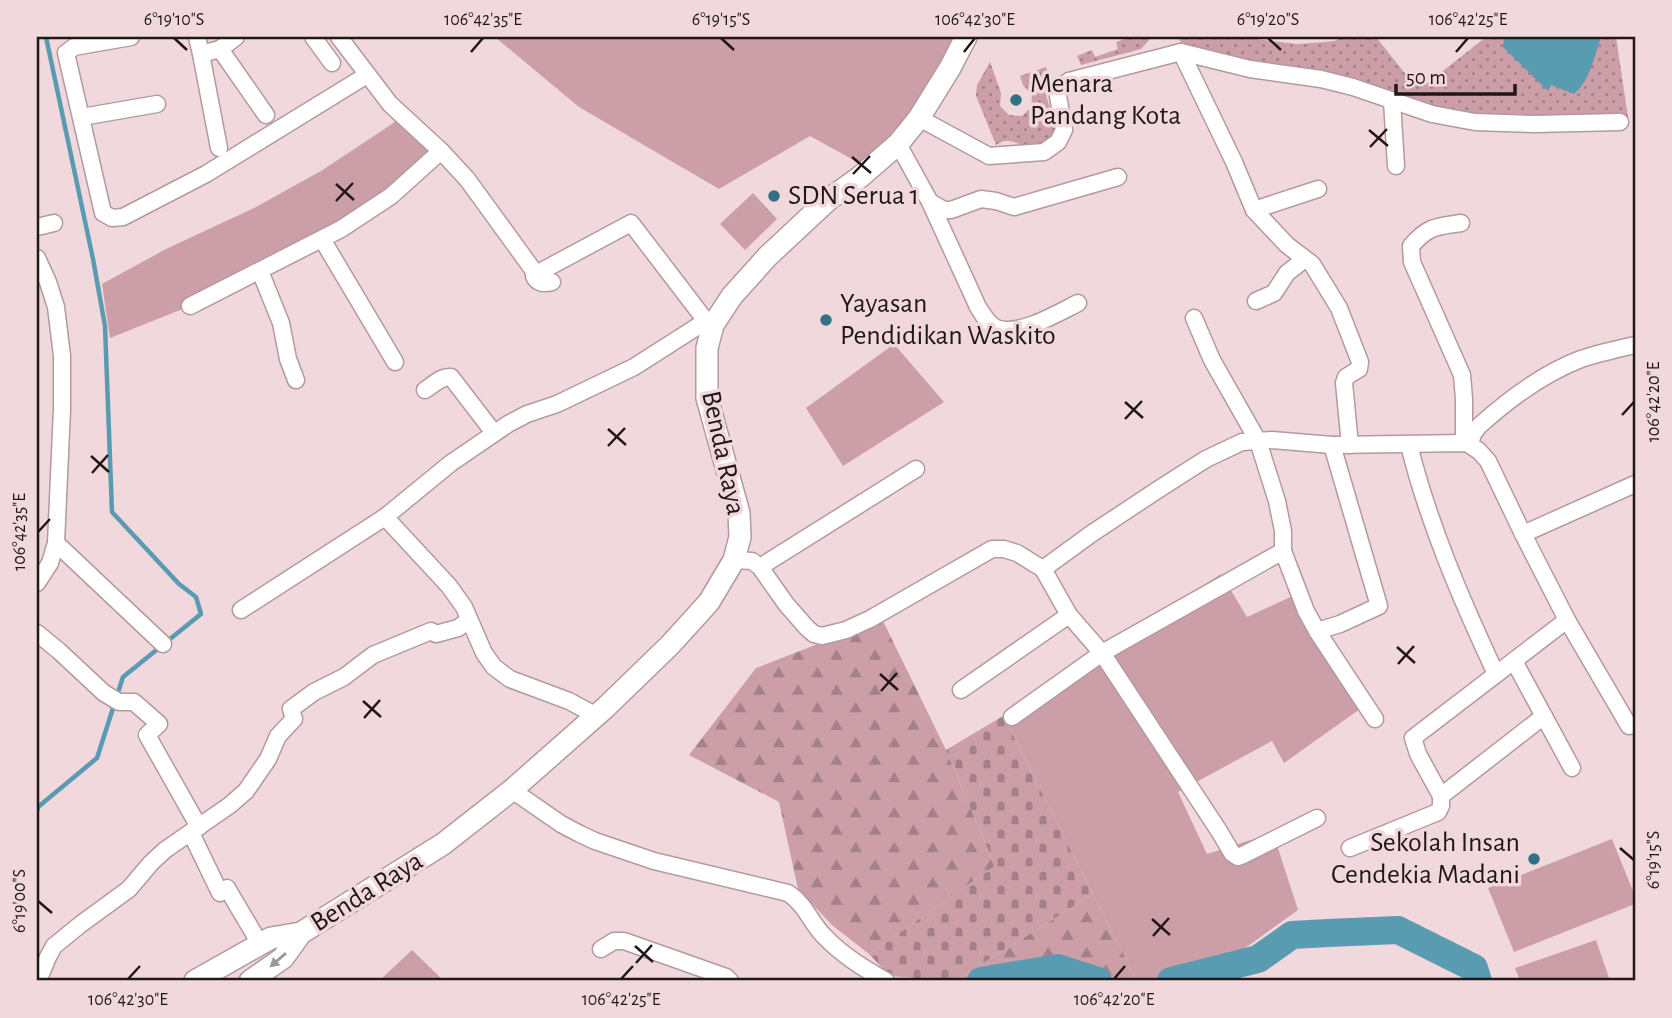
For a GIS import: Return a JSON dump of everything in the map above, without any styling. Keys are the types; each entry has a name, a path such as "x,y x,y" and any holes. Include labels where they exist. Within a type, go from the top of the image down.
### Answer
{"street":[{"path":"131,37 74,47 66,53 103,214 111,218 123,218 206,174 367,75"},
{"path":"197,37 219,148"},
{"path":"201,54 220,49 236,37"},
{"path":"313,37 332,63"},
{"path":"339,37 390,104 441,150 467,179 536,274 534,276 537,281 542,284 552,282"},
{"name":"Benda Raya","path":"250,981 283,958 301,933 443,844 512,790 642,673 709,602 734,560 740,537 739,513 707,398 710,323 768,256 828,200 898,144 919,118 966,37"},
{"path":"220,49 265,115"},
{"path":"919,118 989,156 1044,152 1058,142 1064,130 1059,88 1069,81 1181,52 1250,69 1321,79 1432,114 1475,122 1620,122"},
{"path":"1181,52 1254,210 1287,245 1312,264 1339,308 1360,362 1359,369 1346,377 1344,383 1350,445"},
{"path":"1392,101 1396,166"},
{"path":"82,117 157,104"},
{"path":"898,144 930,202 975,300 994,327 1015,329 1042,321 1078,303"},
{"path":"190,306 341,229 391,195 441,150"},
{"path":"930,202 944,210 951,210 981,198 1014,207 1118,177"},
{"path":"1254,210 1318,189"},
{"path":"37,227 54,223"},
{"path":"241,610 385,517 451,463 494,433 527,414 557,404 634,367 710,323 631,223 536,274"},
{"path":"1461,223 1431,228 1411,246 1412,262 1462,375 1467,444"},
{"path":"322,239 395,362"},
{"path":"37,258 56,307 62,356 56,543 50,563 37,583"},
{"path":"1256,301 1274,293 1287,273 1305,258"},
{"path":"260,271 281,323 288,359 296,380"},
{"path":"1194,318 1212,360 1258,441 1277,501 1283,531 1283,551 1306,611 1375,719"},
{"path":"1467,444 1479,426 1493,413 1530,386 1579,360 1635,345"},
{"path":"425,390 440,379 451,377 494,433"},
{"path":"1043,569 1091,534 1206,459 1242,442 1272,440 1332,445 1467,444 1479,451 1488,461 1567,620 1629,726"},
{"path":"1317,631 1379,606 1332,445"},
{"path":"1409,445 1440,547 1496,674"},
{"path":"760,567 916,470"},
{"path":"1523,534 1635,484"},
{"path":"385,517 449,586 464,607 484,653 494,667 510,679 569,701 595,715"},
{"path":"56,543 163,644"},
{"path":"734,560 752,561 760,567 807,628 822,636 846,630 870,619 992,549 1017,553 1043,569 1069,615 1102,653 1232,853 1238,857 1244,855 1317,818"},
{"path":"1013,717 1102,653 1283,551"},
{"path":"961,690 1069,615"},
{"path":"38,981 54,946 129,889 158,856 230,806 246,791 268,759 278,736 294,719 291,709 314,692 344,677 373,655 431,631 436,634 458,628 469,620"},
{"path":"1350,848 1438,812 1441,796 1418,754 1413,738 1567,620"},
{"path":"37,633 104,693 119,702 134,702 159,724 147,735 195,830 220,893 227,888 260,944"},
{"path":"1514,661 1572,768"},
{"path":"1441,796 1544,716"},
{"path":"512,790 561,824 595,841 654,861 788,893 804,906 820,932 837,949 853,962 886,981"},
{"name":"Benda Raya","path":"195,981 271,938 301,933"},
{"path":"601,948 614,941 624,941 726,977 730,981"}],"green space":[{"path":"495,37 959,37 939,78 893,137 859,163 810,136 719,189 579,107"},
{"path":"1130,37 1152,37 1141,49 1081,65 1077,56 1092,50 1095,57 1118,49 1116,42"},
{"path":"1179,37 1238,37 1297,44 1335,41 1342,37 1376,37 1411,81 1418,77 1425,85 1486,37 1616,37 1628,117 1483,116 1459,113 1229,60 1188,47"},
{"path":"990,62 1001,93 1000,106 1009,115 1022,116 1031,107 1032,95 1023,85 1020,76 1046,67 1049,76 1043,85 1055,125 1053,134 1047,141 1028,147 1009,141 996,145 976,96 977,85"},
{"path":"402,115 441,151 391,195 190,306 110,338 102,284 166,249 254,208 321,171"},
{"path":"753,193 777,219 745,250 720,224"},
{"path":"894,344 944,402 843,466 806,408"},
{"path":"1221,574 1247,617 1299,593 1360,709 1284,763 1272,741 1178,792 1207,854 1273,833 1298,910 1199,981 1137,981 1003,716"},
{"path":"882,619 946,750 995,866 869,954 832,925 798,889 779,802 689,755 756,668"},
{"path":"1003,716 1093,894 955,981 890,976 869,954 995,866 946,750"},
{"path":"1612,839 1635,896 1635,904 1514,952 1488,888"},
{"path":"1093,894 1137,981 955,981"},
{"path":"1596,940 1610,981 1520,981 1515,968"},
{"path":"412,950 444,981 379,981"}],"water":[{"path":"1506,37 1599,37 1600,40 1587,76 1574,94 1551,85 1548,91 1503,47"}],"waterway":[{"path":"37,811 38,807 97,758 123,677 201,614 196,597 179,584 112,512 105,326 46,37"},
{"path":"1171,981 1258,959 1292,935 1398,930 1474,968 1478,981"},
{"path":"981,981 1058,968 1098,981"}],"place":[{"name":"Menara Pandang Kota","path":"1016,100"},
{"name":"SDN Serua 1","path":"774,196"},
{"name":"Yayasan Pendidikan Waskito","path":"826,320"},
{"name":"Sekolah Insan Cendekia Madani","path":"1534,859"}]}
